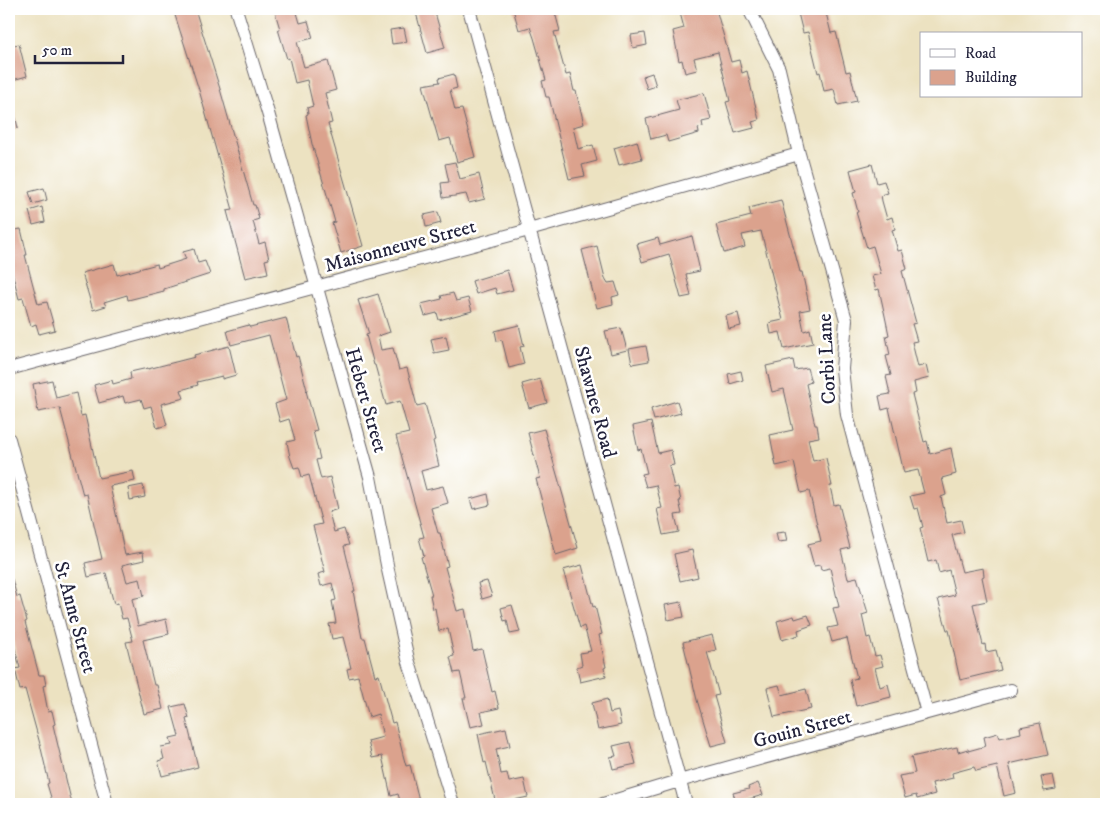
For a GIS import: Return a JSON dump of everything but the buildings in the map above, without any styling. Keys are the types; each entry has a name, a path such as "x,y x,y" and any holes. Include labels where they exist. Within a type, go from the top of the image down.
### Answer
{"street":[{"name":"Hebert Street","path":"236,9 268,113 370,477 408,659 453,804"},
{"name":"Shawnee Road","path":"469,9 686,804"},
{"name":"Corbi Lane","path":"748,9 779,69 800,154 846,320 842,369 847,415 927,713"},
{"name":"Maisonneuve Street","path":"9,369 529,230 800,154"},
{"name":"St Anne Street","path":"9,439 107,804"},
{"name":"Gouin Street","path":"603,804 679,781 1010,690"}]}
